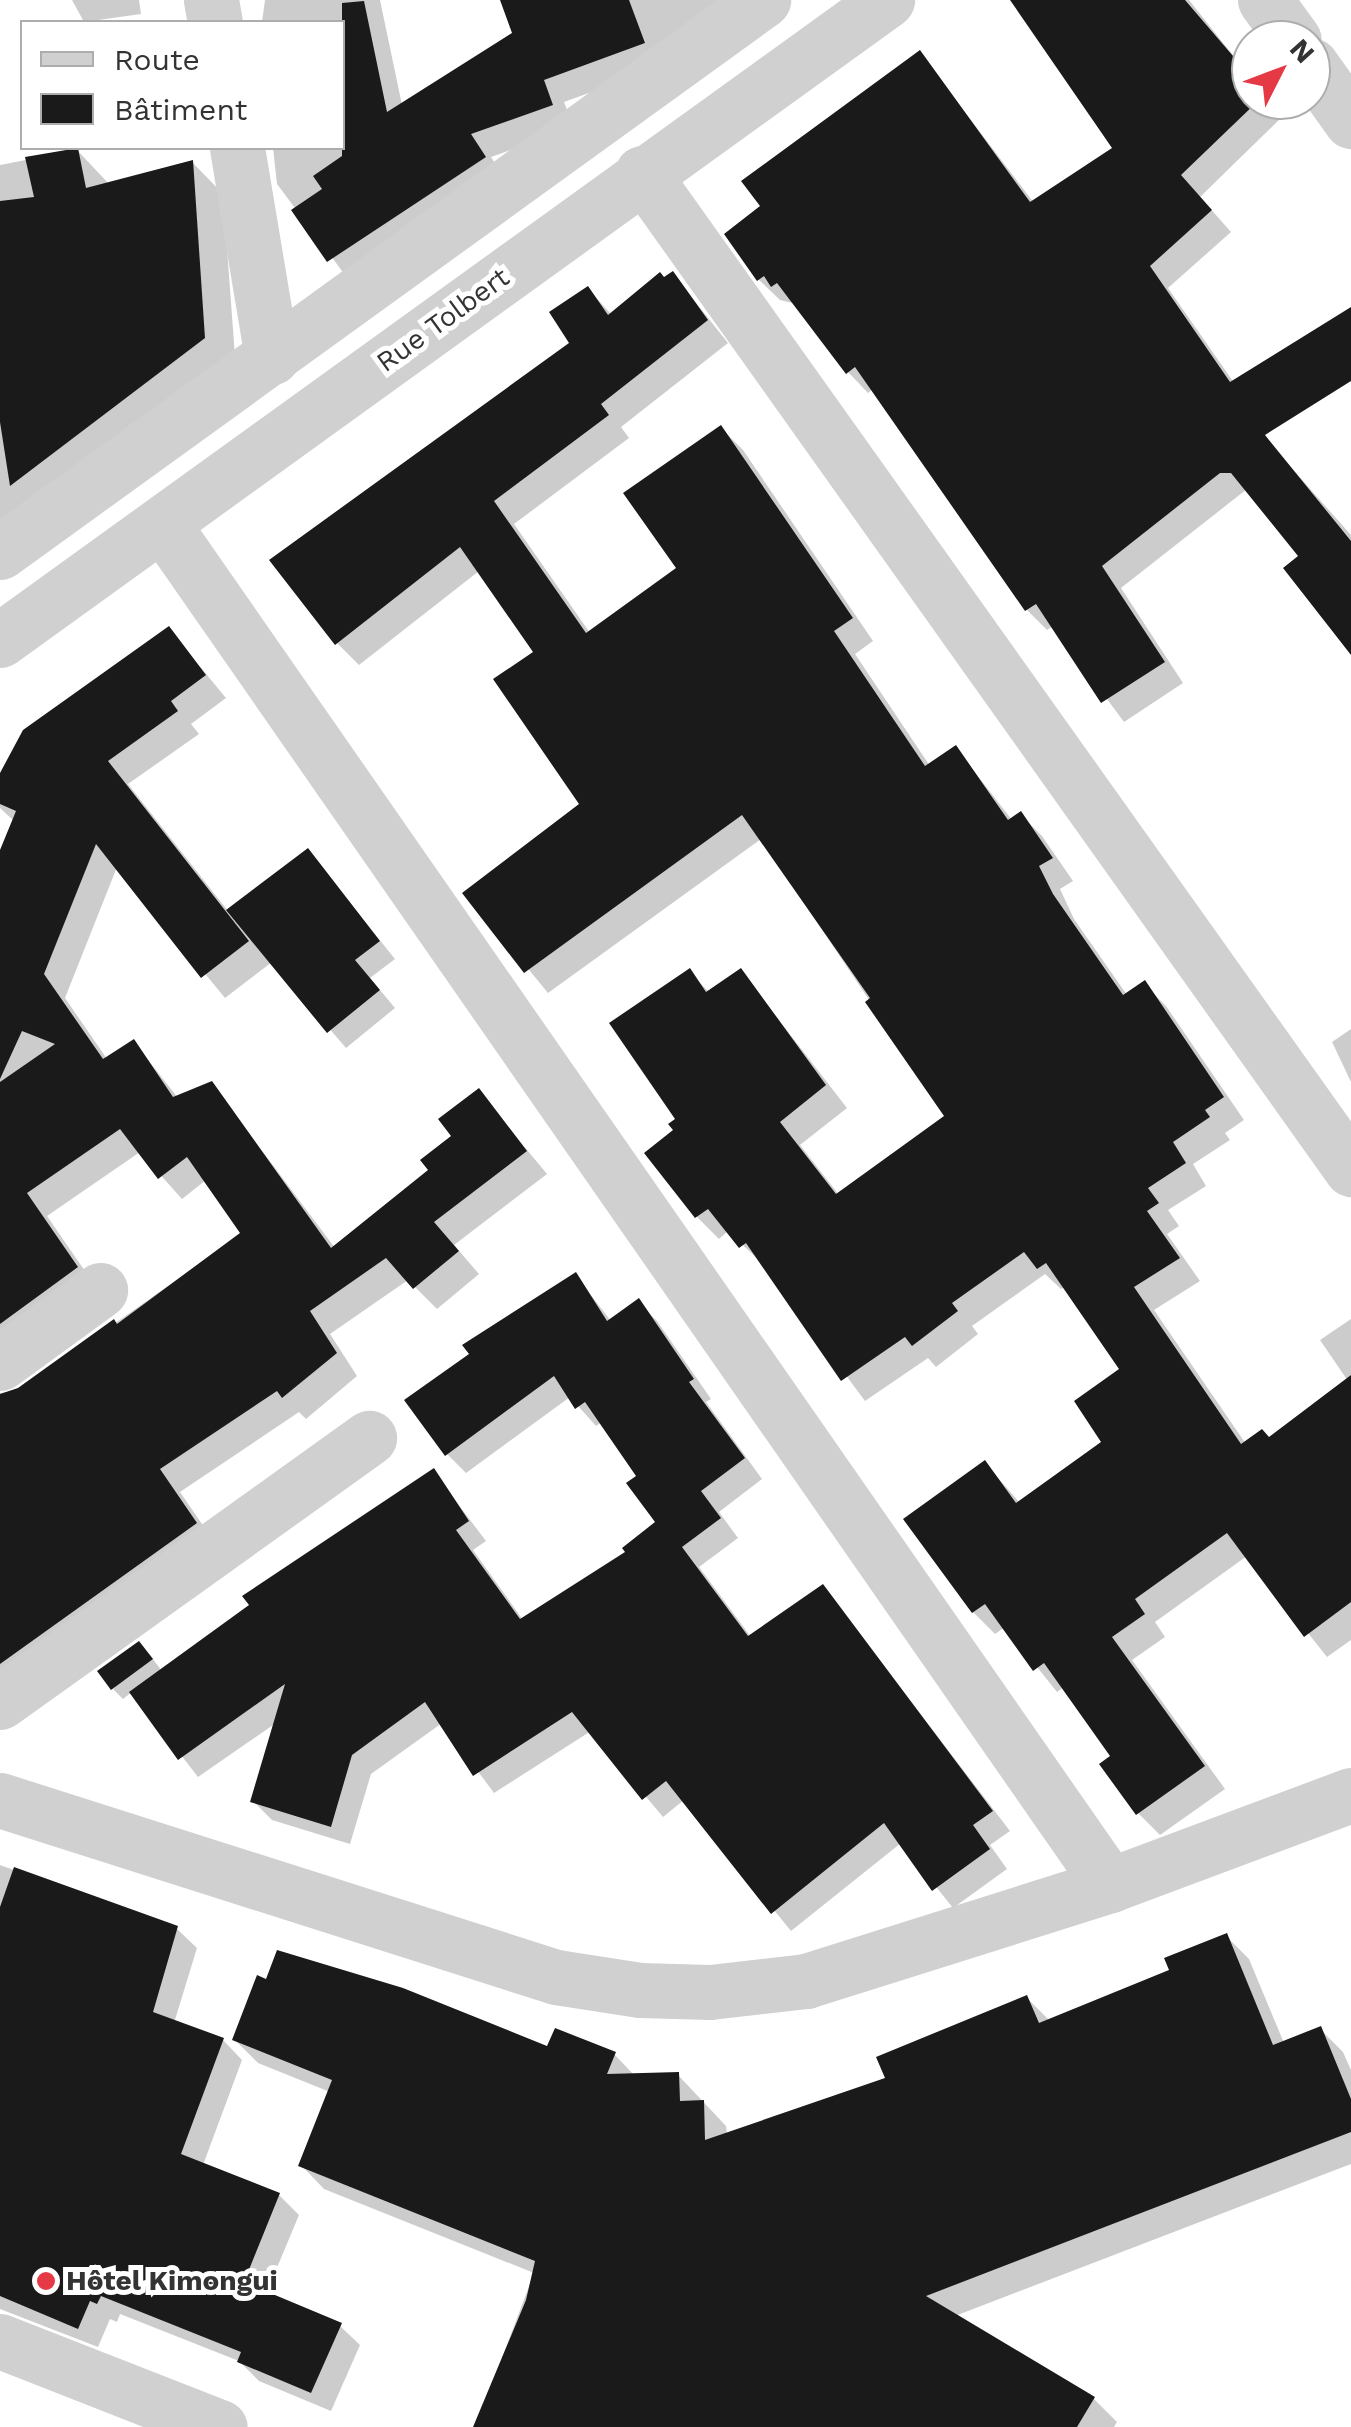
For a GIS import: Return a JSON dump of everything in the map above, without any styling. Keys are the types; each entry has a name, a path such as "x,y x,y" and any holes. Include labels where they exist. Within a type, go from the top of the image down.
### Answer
{"street":[{"path":"0,552 763,0"},
{"name":"Rue Tolbert","path":"0,640 164,526 642,173 887,0"},
{"path":"1331,93 1351,121"},
{"path":"237,150 272,356"},
{"path":"642,173 1351,1169"},
{"path":"164,526 1110,1885"},
{"path":"0,1364 100,1290"},
{"path":"0,1702 370,1438"},
{"path":"0,1800 556,1978 640,1990 710,1992 806,1982 1110,1885 1351,1795"},
{"path":"0,2341 220,2427"}],"building":[{"path":"500,0 629,0 645,43 544,80 553,105 471,134 486,157 327,262 291,210 322,189 313,176 345,150 342,3 364,1 387,112 512,33"},
{"path":"1010,0 1185,0 1231,54 1231,120 1238,120 1181,175 1212,210 1150,266 1230,382 1351,307 1351,381 1265,435 1351,541 1351,655 1283,568 1298,556 1231,473 1220,473 1102,566 1165,662 1101,703 1036,604 1025,611 855,367 846,374 777,283 771,287 764,276 757,281 724,234 760,206 741,181 920,50 1030,202 1112,148"},
{"path":"78,150 86,188 193,160 205,338 10,486 0,422 0,201 34,197 25,157"},
{"path":"673,271 708,320 601,404 609,415 494,501 586,633 676,568 623,493 721,425 853,618 834,631 925,766 956,745 1008,820 1021,811 1053,858 1039,866 1053,894 1123,995 1145,980 1224,1097 1205,1110 1210,1117 1173,1142 1186,1163 1148,1188 1159,1203 1147,1211 1180,1258 1134,1287 1241,1444 1262,1429 1269,1437 1351,1375 1351,1602 1304,1637 1227,1533 1135,1599 1145,1614 1112,1637 1205,1766 1136,1815 1099,1764 1110,1756 1044,1663 1033,1671 985,1604 972,1613 903,1519 985,1460 1016,1503 1101,1442 1074,1401 1119,1369 1046,1263 1037,1269 1024,1252 952,1303 958,1311 912,1346 905,1337 841,1381 746,1243 739,1248 708,1209 695,1218 644,1153 673,1130 668,1124 675,1119 609,1023 690,968 706,992 741,968 826,1085 780,1122 836,1194 944,1116 865,1002 870,998 742,815 524,973 462,893 579,804 493,679 533,652 460,547 335,645 269,560 569,343 549,312 588,286 608,315 660,272 664,277"},
{"path":"169,626 206,675 171,701 178,711 108,761 249,941 201,978 96,844 44,974 103,1059 134,1039 173,1097 212,1081 331,1248 428,1170 420,1160 451,1136 438,1119 479,1088 527,1151 434,1222 459,1251 413,1289 386,1258 310,1311 337,1353 282,1398 277,1391 160,1469 197,1523 0,1664 0,1394 18,1388 114,1319 117,1324 240,1233 187,1157 158,1179 120,1129 27,1193 78,1267 0,1324 0,1082 55,1044 22,1031 0,1079 0,850 16,811 0,804 0,773 23,730"},
{"path":"308,848 380,941 355,960 380,990 327,1033 226,910"},
{"path":"576,1272 607,1321 639,1298 694,1379 689,1382 745,1458 701,1491 721,1518 682,1547 748,1636 823,1584 993,1811 973,1825 990,1849 932,1891 884,1823 771,1914 666,1781 642,1800 572,1712 473,1776 425,1702 352,1755 331,1827 250,1802 285,1684 178,1760 129,1692 249,1605 242,1596 434,1468 469,1521 456,1530 520,1619 625,1552 622,1548 655,1522 626,1483 636,1476 585,1402 575,1409 554,1376 445,1456 404,1400 469,1354 462,1345"},
{"path":"139,1641 153,1659 111,1690 97,1671"},
{"path":"14,1867 178,1926 153,2012 224,2038 181,2154 280,2193 244,2282 342,2323 311,2393 237,2362 241,2352 101,2296 97,2304 90,2301 78,2329 0,2296 0,1907"},
{"path":"1227,1933 1273,2045 1321,2026 1351,2099 1351,2132 926,2296 1095,2397 1077,2427 473,2427 526,2300 535,2261 298,2166 332,2080 232,2040 257,1975 266,1979 277,1950 403,1988 547,2046 555,2028 616,2052 607,2074 679,2072 680,2101 704,2100 705,2140 885,2078 876,2057 1027,1995 1039,2023 1169,1970 1164,1958"}],"place":[{"name":"Hôtel Kimongui","path":"46,2281"}]}
